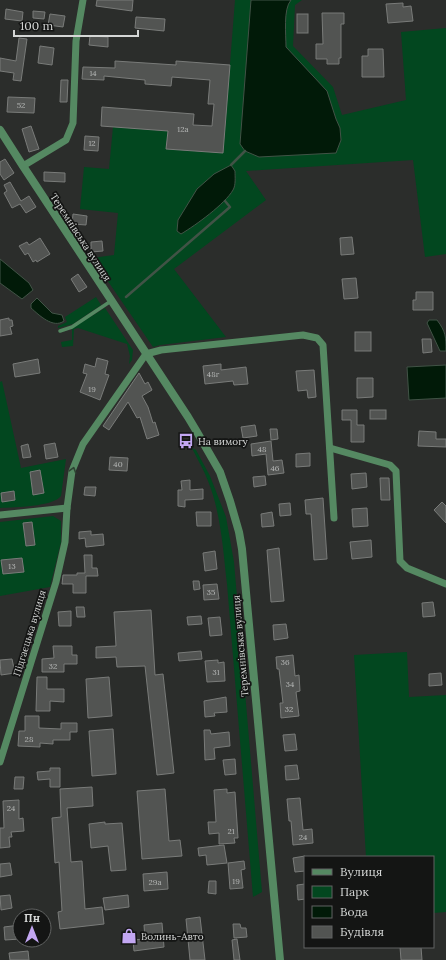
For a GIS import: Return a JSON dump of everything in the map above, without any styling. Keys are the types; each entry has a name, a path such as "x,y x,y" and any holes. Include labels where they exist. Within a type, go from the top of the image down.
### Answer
{"street":[{"path":"22,166 66,140 73,123 76,41 83,0"},
{"name":"Теремнівська вулиця","path":"0,130 22,166 188,417 220,472 230,501 239,532 280,960"},
{"path":"146,354 161,350 303,334 317,338 323,345 334,518"},
{"name":"Підгаєцька вулиця","path":"0,762 56,582 65,542 67,508 72,471 83,444 146,354"},
{"path":"330,448 390,465 396,471 400,561 408,568 446,584"},
{"path":"0,515 67,508"}],"lane":[{"path":"60,331 72,327 111,301"}],"green space":[{"path":"235,0 251,0 240,144 340,128 327,91 286,47 286,16 288,4 291,0 302,0 295,5 293,46 333,87 342,115 406,100 401,32 446,28 446,254 425,257 413,160 246,171 266,200 174,269 226,337 153,347 92,258 114,255 118,213 80,209 84,167 109,169 113,127 168,131 166,149 223,153"},
{"path":"96,297 101,305 73,324 58,328 58,326 67,322 65,317"},
{"path":"105,308 133,350 132,360 129,364 130,356 127,344 78,328 74,329 73,346 62,347 61,342 72,340 72,328"},
{"path":"2,381 21,468 66,459 61,496 56,500 33,506 0,508 0,382"},
{"path":"192,448 196,450 210,476 226,517 234,562 262,892 253,897 227,584 221,532 212,493 205,473"},
{"path":"53,516 61,521 61,542 50,587 0,596 0,522"},
{"path":"407,652 409,697 446,695 446,912 434,913 434,856 366,856 354,655"}],"water":[{"path":"251,0 291,0 288,4 286,16 286,47 327,91 340,128 341,140 336,153 259,157 245,151 240,144"},
{"path":"231,165 235,171 235,181 234,188 229,196 210,214 181,234 177,231 178,220 197,189 214,174"},
{"path":"0,259 29,283 33,290 22,299 0,283"},
{"path":"37,298 52,313 62,315 64,321 60,323 51,322 38,314 31,308 31,304"},
{"path":"429,320 437,320 444,331 446,338 446,351 440,351 427,323"},
{"path":"446,365 446,398 409,400 407,367"}],"building":[{"path":"97,0 133,0 132,11 96,6"},
{"path":"403,3 403,7 411,6 413,21 388,23 386,4"},
{"path":"6,9 23,12 22,21 5,19"},
{"path":"33,11 45,12 44,19 33,18"},
{"path":"322,13 344,13 344,24 341,24 341,58 339,58 339,64 327,64 327,59 316,59 316,44 323,44"},
{"path":"50,14 65,16 63,27 48,25"},
{"path":"297,14 308,14 308,33 297,33"},
{"path":"136,17 165,19 164,31 135,28"},
{"path":"90,36 108,37 108,47 89,45"},
{"path":"19,38 27,39 21,81 13,80 14,73 0,71 0,58 16,61"},
{"path":"40,46 54,48 52,65 38,63"},
{"path":"368,49 383,49 384,77 362,77 362,56 368,56"},
{"path":"115,61 176,65 176,61 230,65 223,153 166,149 168,131 101,126 102,107 194,114 193,125 212,126 214,104 208,104 210,80 172,77 171,86 145,84 145,80 104,76 104,80 82,79 83,67 115,68"},
{"path":"61,80 68,80 67,102 60,102"},
{"path":"8,97 35,98 34,113 7,112"},
{"path":"31,126 39,149 29,152 22,129"},
{"path":"85,136 99,137 98,151 84,150"},
{"path":"5,159 14,173 4,180 0,174 0,162"},
{"path":"44,172 65,173 65,182 44,181"},
{"path":"10,182 21,201 29,196 36,207 26,213 20,204 12,208 4,193 7,191 4,185"},
{"path":"73,214 87,216 86,225 72,224"},
{"path":"352,237 354,254 341,255 340,238"},
{"path":"40,238 50,254 37,262 36,260 33,262 28,253 25,255 19,246 27,242 29,245"},
{"path":"102,241 103,251 91,252 91,242"},
{"path":"78,274 87,287 79,292 71,279"},
{"path":"356,278 358,298 344,299 342,279"},
{"path":"416,292 433,292 433,310 413,310 413,300 416,300"},
{"path":"9,318 9,320 12,320 13,326 10,327 12,334 0,336 0,320"},
{"path":"355,332 371,332 371,351 355,351"},
{"path":"422,339 431,339 432,352 423,353"},
{"path":"97,358 108,361 105,374 109,375 100,400 80,392 87,374 83,373 85,364 95,367"},
{"path":"38,359 40,373 15,377 13,364"},
{"path":"221,364 221,370 246,367 248,384 234,385 233,381 205,384 203,366"},
{"path":"314,370 316,397 308,398 307,390 298,391 296,371"},
{"path":"139,373 145,384 148,382 152,390 142,396 148,407 153,423 155,422 159,435 147,439 140,417 137,418 128,402 109,430 103,426"},
{"path":"357,378 373,378 373,397 357,398"},
{"path":"342,410 357,410 357,425 364,425 364,442 351,442 351,420 342,420"},
{"path":"370,410 386,410 386,419 370,419"},
{"path":"255,425 257,436 243,438 241,427"},
{"path":"270,429 277,429 278,439 271,440"},
{"path":"419,431 436,432 436,439 446,439 446,447 418,446"},
{"path":"271,441 273,461 282,460 284,473 268,475 266,454 252,456 251,444"},
{"path":"55,443 58,457 46,459 44,445"},
{"path":"28,444 31,457 23,458 21,446"},
{"path":"310,453 310,466 296,467 296,454"},
{"path":"110,457 128,458 127,471 109,470"},
{"path":"40,470 44,493 33,495 30,472"},
{"path":"366,473 367,487 352,489 351,474"},
{"path":"265,476 266,485 254,487 253,477"},
{"path":"380,478 389,478 390,500 381,500"},
{"path":"190,480 190,490 203,489 203,499 185,500 185,507 178,506 178,490 182,490 181,481"},
{"path":"85,487 96,487 95,496 84,495"},
{"path":"14,491 15,500 2,502 1,493"},
{"path":"323,498 327,559 314,560 311,514 306,514 305,500"},
{"path":"442,502 446,506 446,523 434,510"},
{"path":"290,503 291,515 280,516 279,504"},
{"path":"367,508 368,526 353,527 352,509"},
{"path":"196,512 211,512 211,526 197,526"},
{"path":"272,512 274,526 262,527 261,514"},
{"path":"32,522 35,545 26,546 23,523"},
{"path":"91,531 91,535 103,534 104,545 86,547 85,538 79,539 79,532"},
{"path":"371,540 372,557 352,559 350,542"},
{"path":"279,548 284,601 271,602 267,550"},
{"path":"215,551 217,569 205,571 203,553"},
{"path":"84,555 92,555 92,568 97,568 98,576 86,576 86,593 73,593 73,584 62,584 63,575 77,575 77,573 85,573"},
{"path":"22,558 24,572 3,574 1,560"},
{"path":"193,581 199,581 200,589 194,590"},
{"path":"217,584 219,599 204,600 203,585"},
{"path":"433,602 435,616 423,617 422,603"},
{"path":"76,607 84,607 85,617 77,617"},
{"path":"151,610 155,675 163,674 174,773 157,775 145,666 117,667 116,657 96,658 96,647 116,646 114,612"},
{"path":"71,611 71,626 59,626 58,612"},
{"path":"201,616 202,624 188,625 187,617"},
{"path":"220,617 222,635 210,636 208,618"},
{"path":"286,624 288,638 274,640 273,625"},
{"path":"53,646 72,646 72,655 77,655 77,664 64,664 64,672 42,672 42,659 54,658"},
{"path":"201,651 202,659 179,661 178,653"},
{"path":"293,655 295,676 299,675 300,691 296,692 299,716 281,718 280,703 283,703 276,657"},
{"path":"12,659 15,673 1,675 0,660"},
{"path":"218,660 218,663 224,662 225,681 207,682 205,661"},
{"path":"441,673 442,685 429,686 429,674"},
{"path":"37,677 47,677 47,689 64,689 64,702 50,701 50,711 36,711"},
{"path":"109,677 112,716 88,718 86,679"},
{"path":"226,697 227,712 214,713 215,716 205,717 204,701"},
{"path":"25,716 39,716 39,728 61,729 61,723 77,723 77,732 70,732 70,740 53,740 53,744 40,743 40,747 18,746 19,731 25,731"},
{"path":"113,729 116,774 92,776 89,731"},
{"path":"204,730 210,730 211,734 229,732 230,746 214,748 215,759 205,760"},
{"path":"295,734 297,750 285,751 283,735"},
{"path":"235,759 236,774 225,775 223,760"},
{"path":"297,765 299,779 286,780 285,766"},
{"path":"50,768 60,768 60,787 50,787 50,779 38,780 37,772 50,771"},
{"path":"15,777 24,777 23,789 14,789"},
{"path":"92,787 93,806 67,808 71,862 82,861 85,909 102,907 104,924 60,929 58,912 62,911 59,862 55,863 52,818 61,817 60,789"},
{"path":"165,789 169,841 180,840 182,856 142,859 137,791"},
{"path":"227,789 227,793 235,792 238,838 234,838 235,843 219,844 219,833 209,834 208,822 216,822 214,790"},
{"path":"300,798 303,830 312,829 313,843 293,845 287,799"},
{"path":"19,800 19,819 23,818 24,831 11,832 12,837 9,837 10,847 0,848 0,828 4,828 3,801"},
{"path":"105,822 105,824 122,823 126,870 111,871 108,846 91,848 89,824"},
{"path":"224,845 227,863 207,865 206,855 199,856 198,848"},
{"path":"304,856 304,871 295,872 293,858"},
{"path":"244,861 245,869 241,870 243,888 230,889 228,863"},
{"path":"10,863 12,875 0,877 0,864"},
{"path":"167,872 168,889 144,891 143,874"},
{"path":"209,881 216,881 216,894 208,893"},
{"path":"304,884 304,899 298,900 297,885"},
{"path":"10,895 12,908 1,910 0,896"},
{"path":"128,895 129,907 105,910 103,898"},
{"path":"200,917 205,960 190,960 186,919"},
{"path":"162,923 164,947 134,951 133,940 145,939 144,925"},
{"path":"233,924 240,924 241,928 246,928 247,937 234,938"},
{"path":"12,926 12,940 5,940 4,927"},
{"path":"237,939 240,960 234,960 232,940"},
{"path":"400,948 421,948 422,960 401,960"},
{"path":"28,951 29,960 10,960 9,953"}],"waterway":[{"path":"231,165 245,151"},
{"path":"126,297 230,207 225,201"}],"place":[{"name":"На вимогу","path":"186,441"},
{"name":"Волинь-Авто","path":"129,936"}]}
